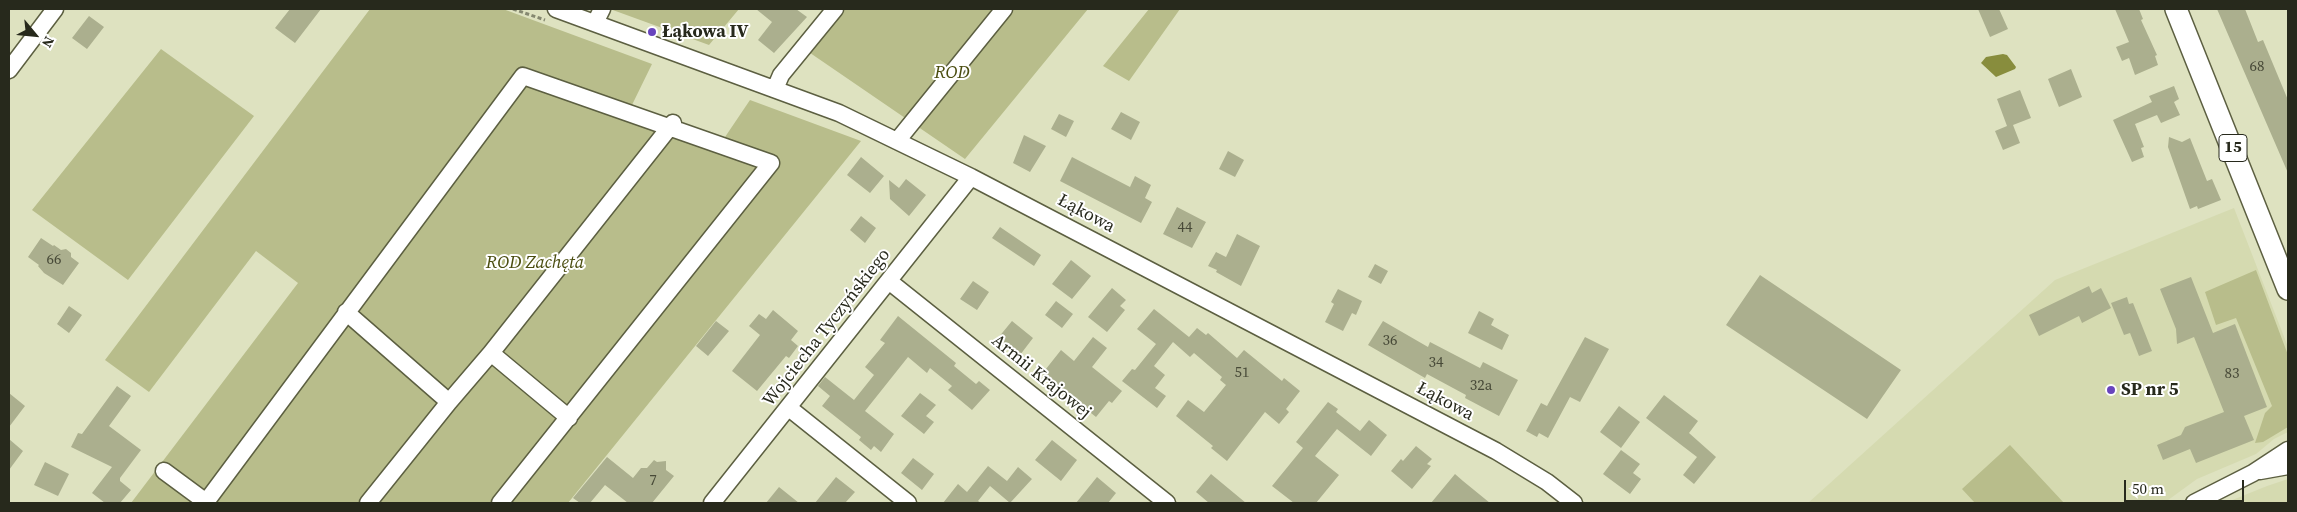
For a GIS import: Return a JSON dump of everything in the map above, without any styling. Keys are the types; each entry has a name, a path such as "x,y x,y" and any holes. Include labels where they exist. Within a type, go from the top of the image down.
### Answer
{"main road":[{"name":"15","path":"2176,9 2288,289"}],"street":[{"path":"9,70 55,9"},
{"path":"775,89 781,75 835,9"},
{"path":"897,141 1004,9"},
{"name":"Łąkowa","path":"553,15 599,16 775,89 839,113 971,177 1496,451 1547,482 1574,503"},
{"path":"164,471 207,502 346,312 523,76 771,162 500,503"},
{"path":"368,503 491,353 671,126"},
{"name":"Wojciecha Tyczyńskiego","path":"712,503 890,282 971,177"},
{"name":"Armii Krajowej","path":"890,282 1167,503"},
{"path":"346,312 449,402"},
{"path":"491,353 569,418"},
{"path":"789,408 908,503"},
{"path":"2194,503 2253,473 2288,450"},
{"path":"2253,473 2288,466"}],"path":[{"path":"513,9 553,15"}],"shaded area":[{"path":"2007,55 2016,67 1996,77 1981,63 1986,57"},
{"name":"SP nr 5","path":"2234,208 2288,347 2288,432 2274,439 2256,454 2197,479 2164,503 1808,503 2055,280"},
{"path":"2288,479 2288,503 2225,503 2267,486"}],"green space":[{"name":"ROD Zachęta","path":"370,9 503,9 652,64 631,107 723,140 750,100 861,141 568,503 131,503 298,283 256,251 149,392 105,360"},
{"path":"610,9 739,9 709,45"},
{"name":"ROD","path":"826,9 1088,9 965,159 797,44"},
{"path":"1149,9 1180,9 1129,81 1103,66"},
{"path":"161,49 254,116 128,280 32,210"},
{"path":"2256,270 2288,355 2288,427 2263,442 2255,443 2265,413 2272,406 2236,318 2216,325 2205,292"},
{"path":"2010,445 2064,503 1975,503 1962,489"}],"building":[{"path":"290,9 321,9 295,43 275,28"},
{"path":"756,9 796,9 807,17 774,53 758,40 772,22"},
{"path":"1978,9 1999,9 2008,29 1990,37"},
{"path":"2115,9 2139,9 2143,19 2141,20 2157,55 2155,56 2158,65 2135,75 2129,58 2122,61 2116,47 2129,42"},
{"path":"2217,9 2245,9 2258,42 2263,40 2288,100 2288,173"},
{"path":"89,16 104,27 87,49 72,38"},
{"path":"2071,69 2082,97 2059,107 2048,79"},
{"path":"2174,86 2179,99 2174,102 2180,115 2161,123 2157,115 2135,124 2144,147 2141,148 2144,157 2132,162 2113,120 2152,102 2149,96"},
{"path":"2020,90 2031,118 2013,125 2020,143 2003,150 1995,131 2007,126 1997,99"},
{"path":"1121,112 1140,122 1131,140 1111,129"},
{"path":"1059,114 1074,121 1066,137 1051,129"},
{"path":"1024,135 1046,146 1030,172 1013,163"},
{"path":"2169,137 2182,142 2190,138 2207,181 2212,179 2221,200 2198,209 2197,206 2190,209 2168,147"},
{"path":"1228,151 1244,160 1235,177 1219,169"},
{"path":"861,157 884,176 870,193 847,175"},
{"path":"1072,157 1130,187 1135,176 1151,185 1145,198 1152,202 1141,223 1060,181"},
{"path":"906,179 926,195 909,216 890,199 889,180 899,188"},
{"path":"1177,207 1206,222 1192,248 1163,234"},
{"path":"861,216 876,228 865,243 850,230"},
{"path":"1000,227 1041,255 1034,266 992,238"},
{"path":"1237,234 1260,246 1241,286 1208,266 1216,252 1226,257"},
{"path":"41,238 61,250 66,249 71,253 71,257 79,263 63,285 44,273 39,265 28,257"},
{"path":"1071,260 1091,276 1072,299 1052,284"},
{"path":"1375,264 1388,271 1381,284 1368,277"},
{"path":"1760,275 1901,370 1867,419 1726,325"},
{"path":"2191,277 2213,333 2235,324 2267,407 2244,416 2254,440 2196,463 2190,449 2163,460 2157,445 2181,435 2185,427 2224,412 2194,337 2177,344 2176,329 2160,289"},
{"path":"973,281 989,292 977,310 960,299"},
{"path":"2089,286 2092,293 2101,288 2111,308 2082,323 2079,316 2039,336 2029,315"},
{"path":"1112,288 1126,300 1120,306 1125,310 1107,332 1088,317"},
{"path":"1338,289 1362,301 1356,315 1352,313 1343,331 1325,322 1334,304 1331,302"},
{"path":"2127,297 2129,304 2133,303 2152,351 2139,356 2130,333 2124,335 2111,303"},
{"path":"1056,301 1073,314 1062,328 1045,315"},
{"path":"69,306 82,315 69,333 57,324"},
{"path":"1154,309 1189,337 1197,328 1206,335 1208,333 1237,358 1244,350 1282,381 1284,378 1300,391 1286,409 1289,412 1279,424 1265,412 1227,461 1211,448 1213,446 1176,416 1188,400 1204,412 1226,385 1220,380 1222,377 1194,353 1190,357 1173,342 1154,366 1165,375 1155,388 1166,396 1157,408 1122,381 1132,369 1135,370 1156,344 1137,329"},
{"path":"773,310 798,331 791,340 798,346 789,358 786,356 757,391 732,371 760,335 749,326 759,314 766,319"},
{"path":"1479,311 1494,319 1491,325 1509,335 1502,350 1468,333"},
{"path":"898,316 956,363 954,366 976,384 979,381 990,390 972,410 948,390 952,386 930,368 927,373 908,357 865,411 894,434 881,452 874,446 871,450 859,440 861,437 822,406 830,396 818,386 825,377 854,400 874,375 865,367 885,343 880,340"},
{"path":"716,321 729,331 708,356 696,346"},
{"path":"1012,321 1033,338 1020,355 998,338"},
{"path":"1383,321 1428,347 1430,342 1480,368 1483,362 1518,380 1499,416 1465,398 1466,395 1427,374 1425,378 1368,345"},
{"path":"1093,337 1107,348 1092,367 1122,391 1112,403 1109,401 1096,417 1042,374 1061,350 1074,361"},
{"path":"1585,337 1609,349 1580,402 1570,397 1548,438 1539,433 1537,437 1526,431 1541,403 1547,406"},
{"path":"117,386 131,396 109,426 141,450 120,478 120,481 131,490 120,503 105,503 92,493 112,467 71,447 78,433 82,434"},
{"path":"9,393 25,406 9,427"},
{"path":"920,393 936,405 926,416 934,422 924,434 901,416"},
{"path":"1664,395 1698,421 1689,433 1716,457 1694,484 1683,475 1697,457 1646,418"},
{"path":"1328,402 1338,409 1336,412 1360,431 1369,420 1387,435 1371,456 1337,429 1315,456 1339,475 1316,503 1294,503 1272,486 1303,448 1296,442"},
{"path":"1619,406 1640,422 1621,448 1600,432"},
{"path":"9,439 23,451 9,470"},
{"path":"1052,440 1077,460 1061,481 1035,460"},
{"path":"1416,446 1432,459 1427,464 1431,466 1412,489 1391,471"},
{"path":"1621,450 1640,464 1633,473 1641,479 1630,494 1603,474"},
{"path":"607,457 633,478 641,468 647,468 654,460 657,462 666,461 666,470 674,476 652,503 628,503 605,485 590,503 580,503 573,498"},
{"path":"913,458 934,474 922,490 901,473"},
{"path":"45,462 69,474 58,496 34,485"},
{"path":"988,466 1007,481 1018,467 1032,479 1010,503 990,486 978,501 981,503 943,503 958,484 967,492"},
{"path":"1211,474 1246,503 1209,503 1196,492"},
{"path":"1455,474 1463,481 1490,503 1431,503"},
{"path":"836,477 855,492 845,503 815,503"},
{"path":"1097,477 1116,493 1108,503 1076,503"},
{"path":"779,487 799,503 766,503"}],"place":[{"name":"Łąkowa IV","path":"652,32"},
{"name":"SP nr 5","path":"2111,390"}]}
